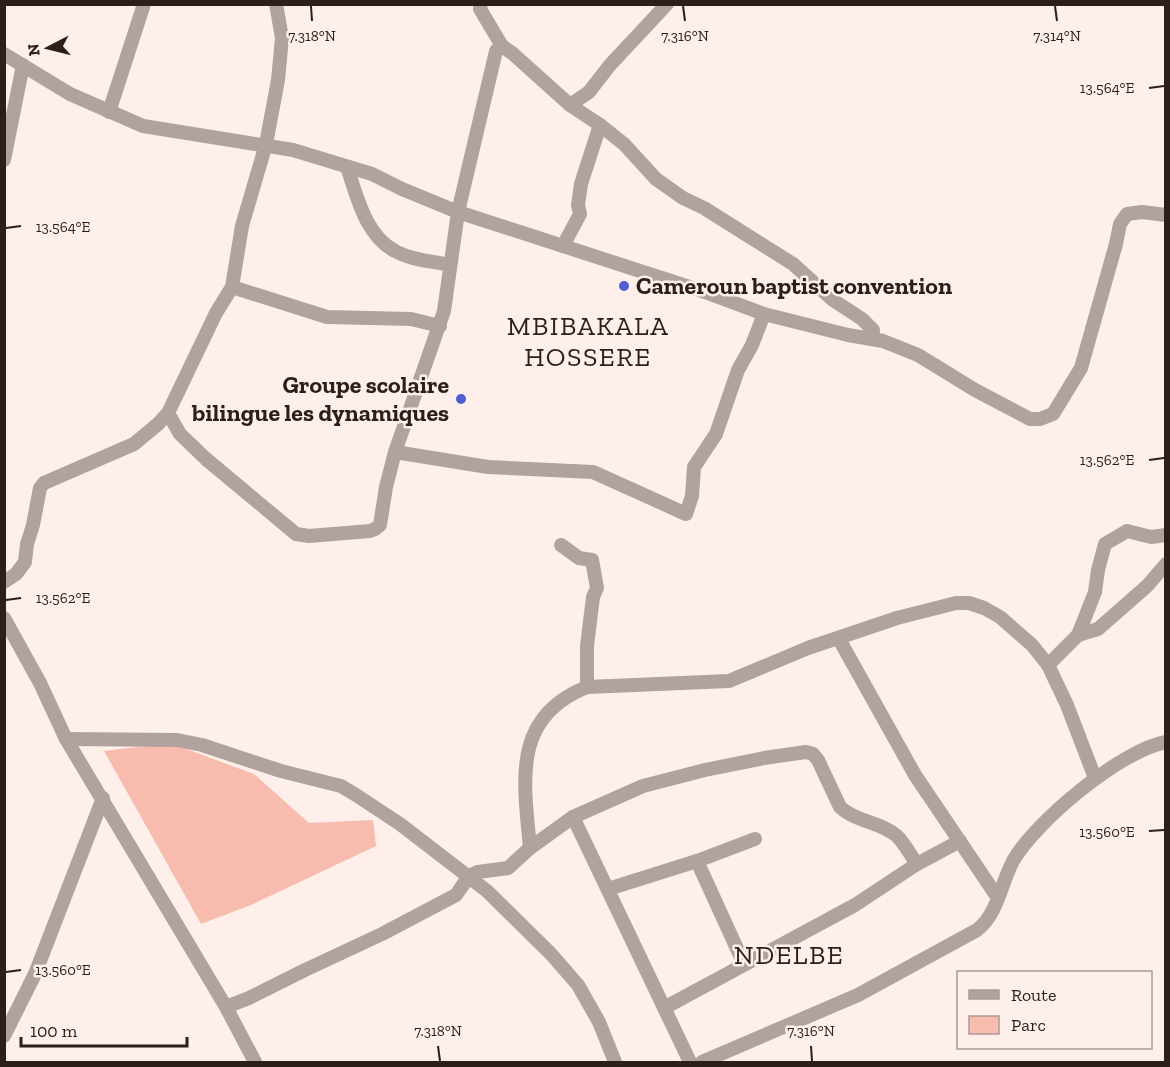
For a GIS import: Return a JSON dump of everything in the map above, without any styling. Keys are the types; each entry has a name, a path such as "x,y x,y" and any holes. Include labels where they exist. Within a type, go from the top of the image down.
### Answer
{"street":[{"path":"109,112 144,4"},
{"path":"4,582 16,574 25,562 40,488 44,483 128,447 150,431 168,413 216,313 232,288 242,226 266,144 282,57 282,38 276,4"},
{"path":"481,4 480,9 502,46 570,105 624,144 656,179 683,198 704,208 793,264 833,300 862,319 873,330 873,339"},
{"path":"570,105 589,92 610,64 667,4"},
{"path":"168,413 180,434 206,459 296,534 309,536 375,529 380,525 395,452 440,326 448,291 458,212 496,51 502,46"},
{"path":"4,54 70,94 143,126 293,150 372,174 458,212 705,292 764,314 883,341 918,356 1030,419 1040,419 1053,414 1081,368 1116,244 1119,224 1127,214 1142,212 1166,215"},
{"path":"4,160 23,65"},
{"path":"563,246 580,214 578,205 581,183 600,125"},
{"path":"340,164 362,213 381,240 393,250 410,257 450,265"},
{"path":"232,288 327,317 411,319 440,326"},
{"path":"395,452 488,467 593,472 686,514 692,496 694,467 716,434 738,370 752,345 764,314"},
{"path":"150,431 180,434"},
{"path":"1048,665 1078,635 1095,592 1105,544 1127,531 1151,537 1166,535"},
{"path":"561,545 579,558 592,560 597,588 587,646 587,687"},
{"path":"1078,635 1098,630 1147,586 1166,564"},
{"path":"530,849 524,782 531,737 549,710 572,693 587,687 729,681 808,648 897,618 956,603 969,603 1000,617 1032,645 1048,665 1067,705 1095,778"},
{"path":"4,618 42,687 66,738 226,1007 255,1062"},
{"path":"839,639 915,776 998,898"},
{"path":"66,738 177,740 202,745 281,771 340,786 400,824 469,876 517,919 578,985 599,1022 615,1062"},
{"path":"702,1062 858,995 984,924 1021,848 1052,817 1095,778 1142,749 1166,742"},
{"path":"226,1007 382,934 446,901 456,895 469,876 478,872 508,868 573,817 643,786 764,758 806,752 813,754 840,807 846,813 897,837 917,864"},
{"path":"4,1036 34,974 103,798"},
{"path":"573,817 690,1062"},
{"path":"608,889 697,861 755,839"},
{"path":"664,1008 855,905 917,864 960,841"},
{"path":"697,861 744,964"}],"green space":[{"path":"170,743 254,774 309,823 373,820 376,846 251,905 201,924 104,751"}],"place":[{"name":"Cameroun baptist convention","path":"624,286"},
{"name":"Groupe scolaire bilingue les dynamiques","path":"461,399"}],"district":[{"name":"MBIBAKALA HOSSERE","path":"588,342"},
{"name":"NDELBE","path":"789,955"}]}
